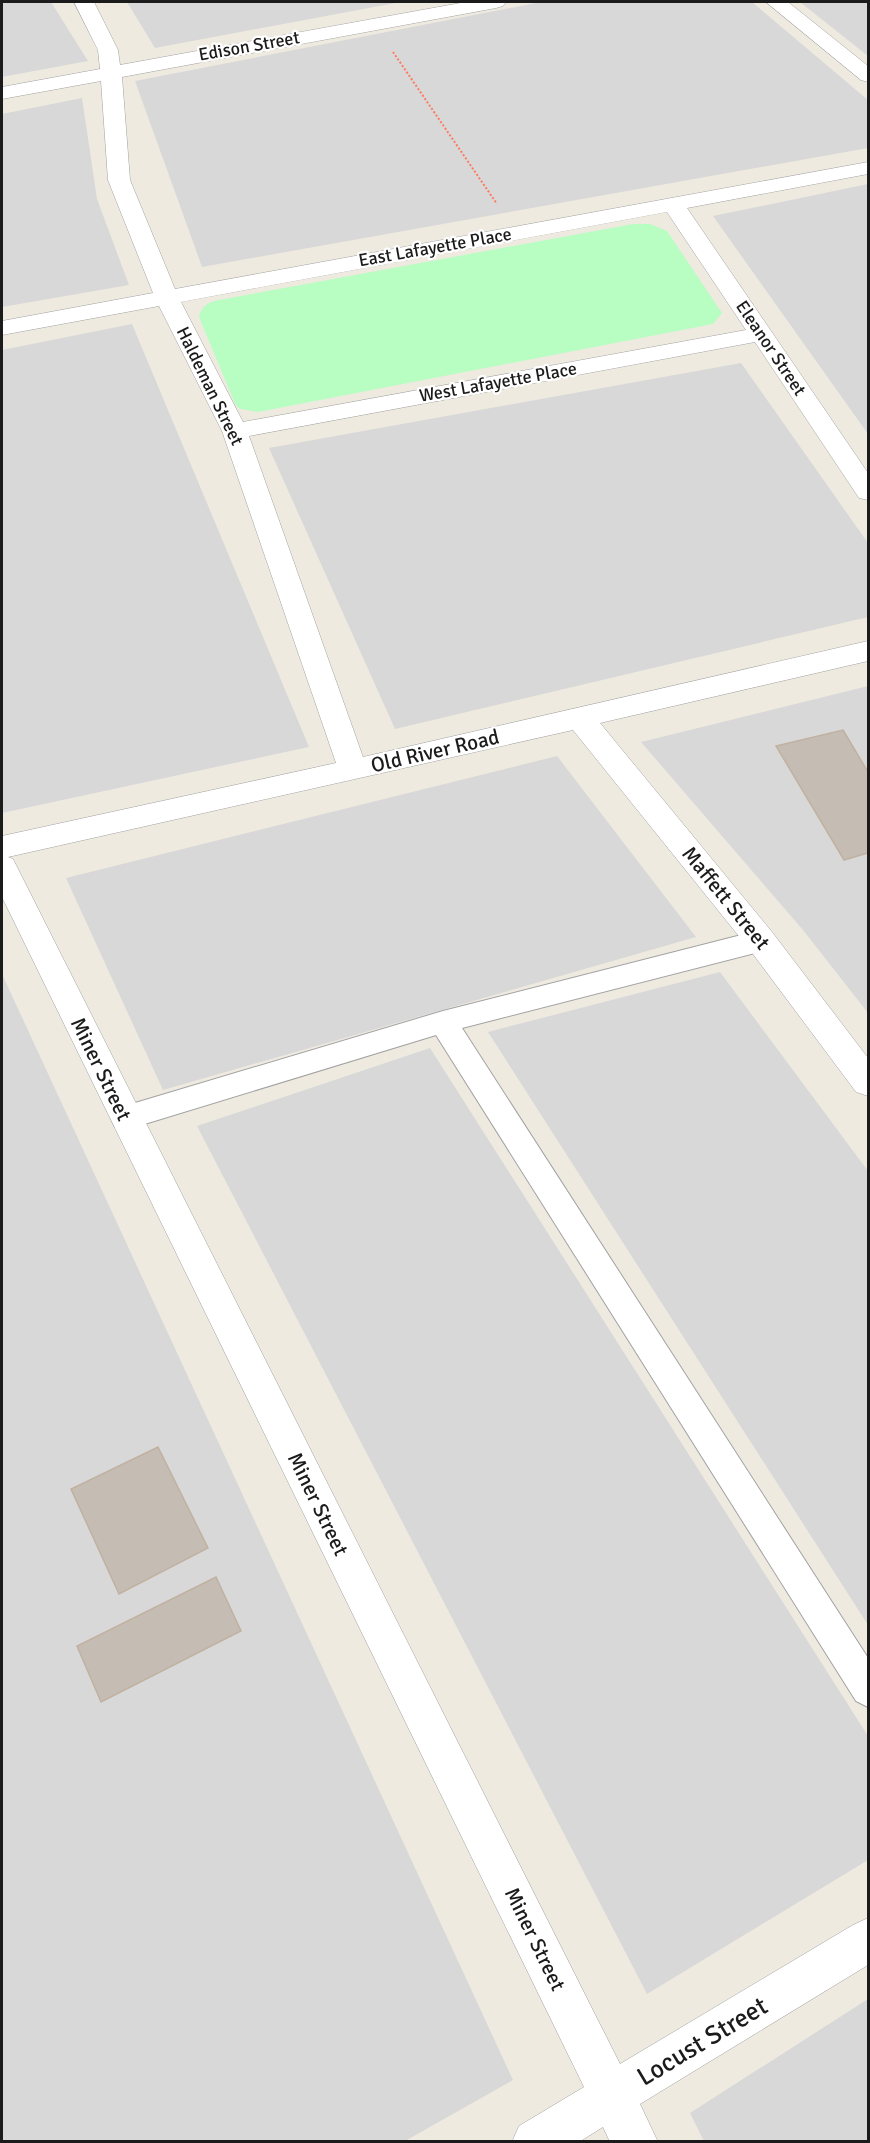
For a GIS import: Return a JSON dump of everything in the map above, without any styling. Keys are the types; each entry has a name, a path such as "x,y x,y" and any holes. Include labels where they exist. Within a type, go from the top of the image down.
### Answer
{"street":[{"name":"Haldeman Street","path":"84,2 108,50 119,180 166,296 235,431 352,770"},
{"name":"Edison Street","path":"2,93 496,2"},
{"path":"776,2 868,76"},
{"name":"East Lafayette Place","path":"2,328 868,168"},
{"name":"Eleanor Street","path":"673,204 868,492"},
{"name":"West Lafayette Place","path":"235,431 761,334"},
{"name":"Old River Road","path":"2,847 352,770 868,651"},
{"name":"Maffett Street","path":"579,717 762,941 868,1082"},
{"name":"Miner Street","path":"2,867 635,2142"},
{"name":"Locust Street","path":"536,2142 868,1940"}],"lane":[{"path":"125,1118 443,1022 762,941"},
{"path":"443,1022 868,1689"}],"path":[{"path":"374,24 516,232"}],"shaded area":[{"path":"2,2 51,2 88,61 2,77"},
{"path":"127,2 401,2 155,48"},
{"path":"541,2 752,2 868,100 868,148 202,267 135,81"},
{"path":"800,2 868,2 868,56"},
{"path":"82,98 97,199 129,285 2,307 2,114"},
{"path":"868,184 868,434 713,216"},
{"path":"132,324 309,747 2,813 2,350"},
{"path":"741,363 868,543 868,617 395,729 269,448"},
{"path":"868,686 868,1013 803,930 641,742"},
{"path":"557,756 696,937 163,1090 66,878"},
{"path":"720,972 868,1171 868,1625 488,1032"},
{"path":"2,974 513,2080 405,2141 2,2141"},
{"path":"430,1048 868,1736 868,1860 647,1994 197,1126"},
{"path":"868,1999 868,2141 704,2141 690,2113"}],"green space":[{"path":"633,224 650,224 667,231 722,313 713,324 258,412 236,406 199,317 206,305 219,300"}],"building":[{"path":"843,730 868,772 868,853 844,860 776,746"},
{"path":"158,1447 208,1548 119,1594 71,1489"},
{"path":"216,1577 241,1631 101,1702 77,1646"}]}
